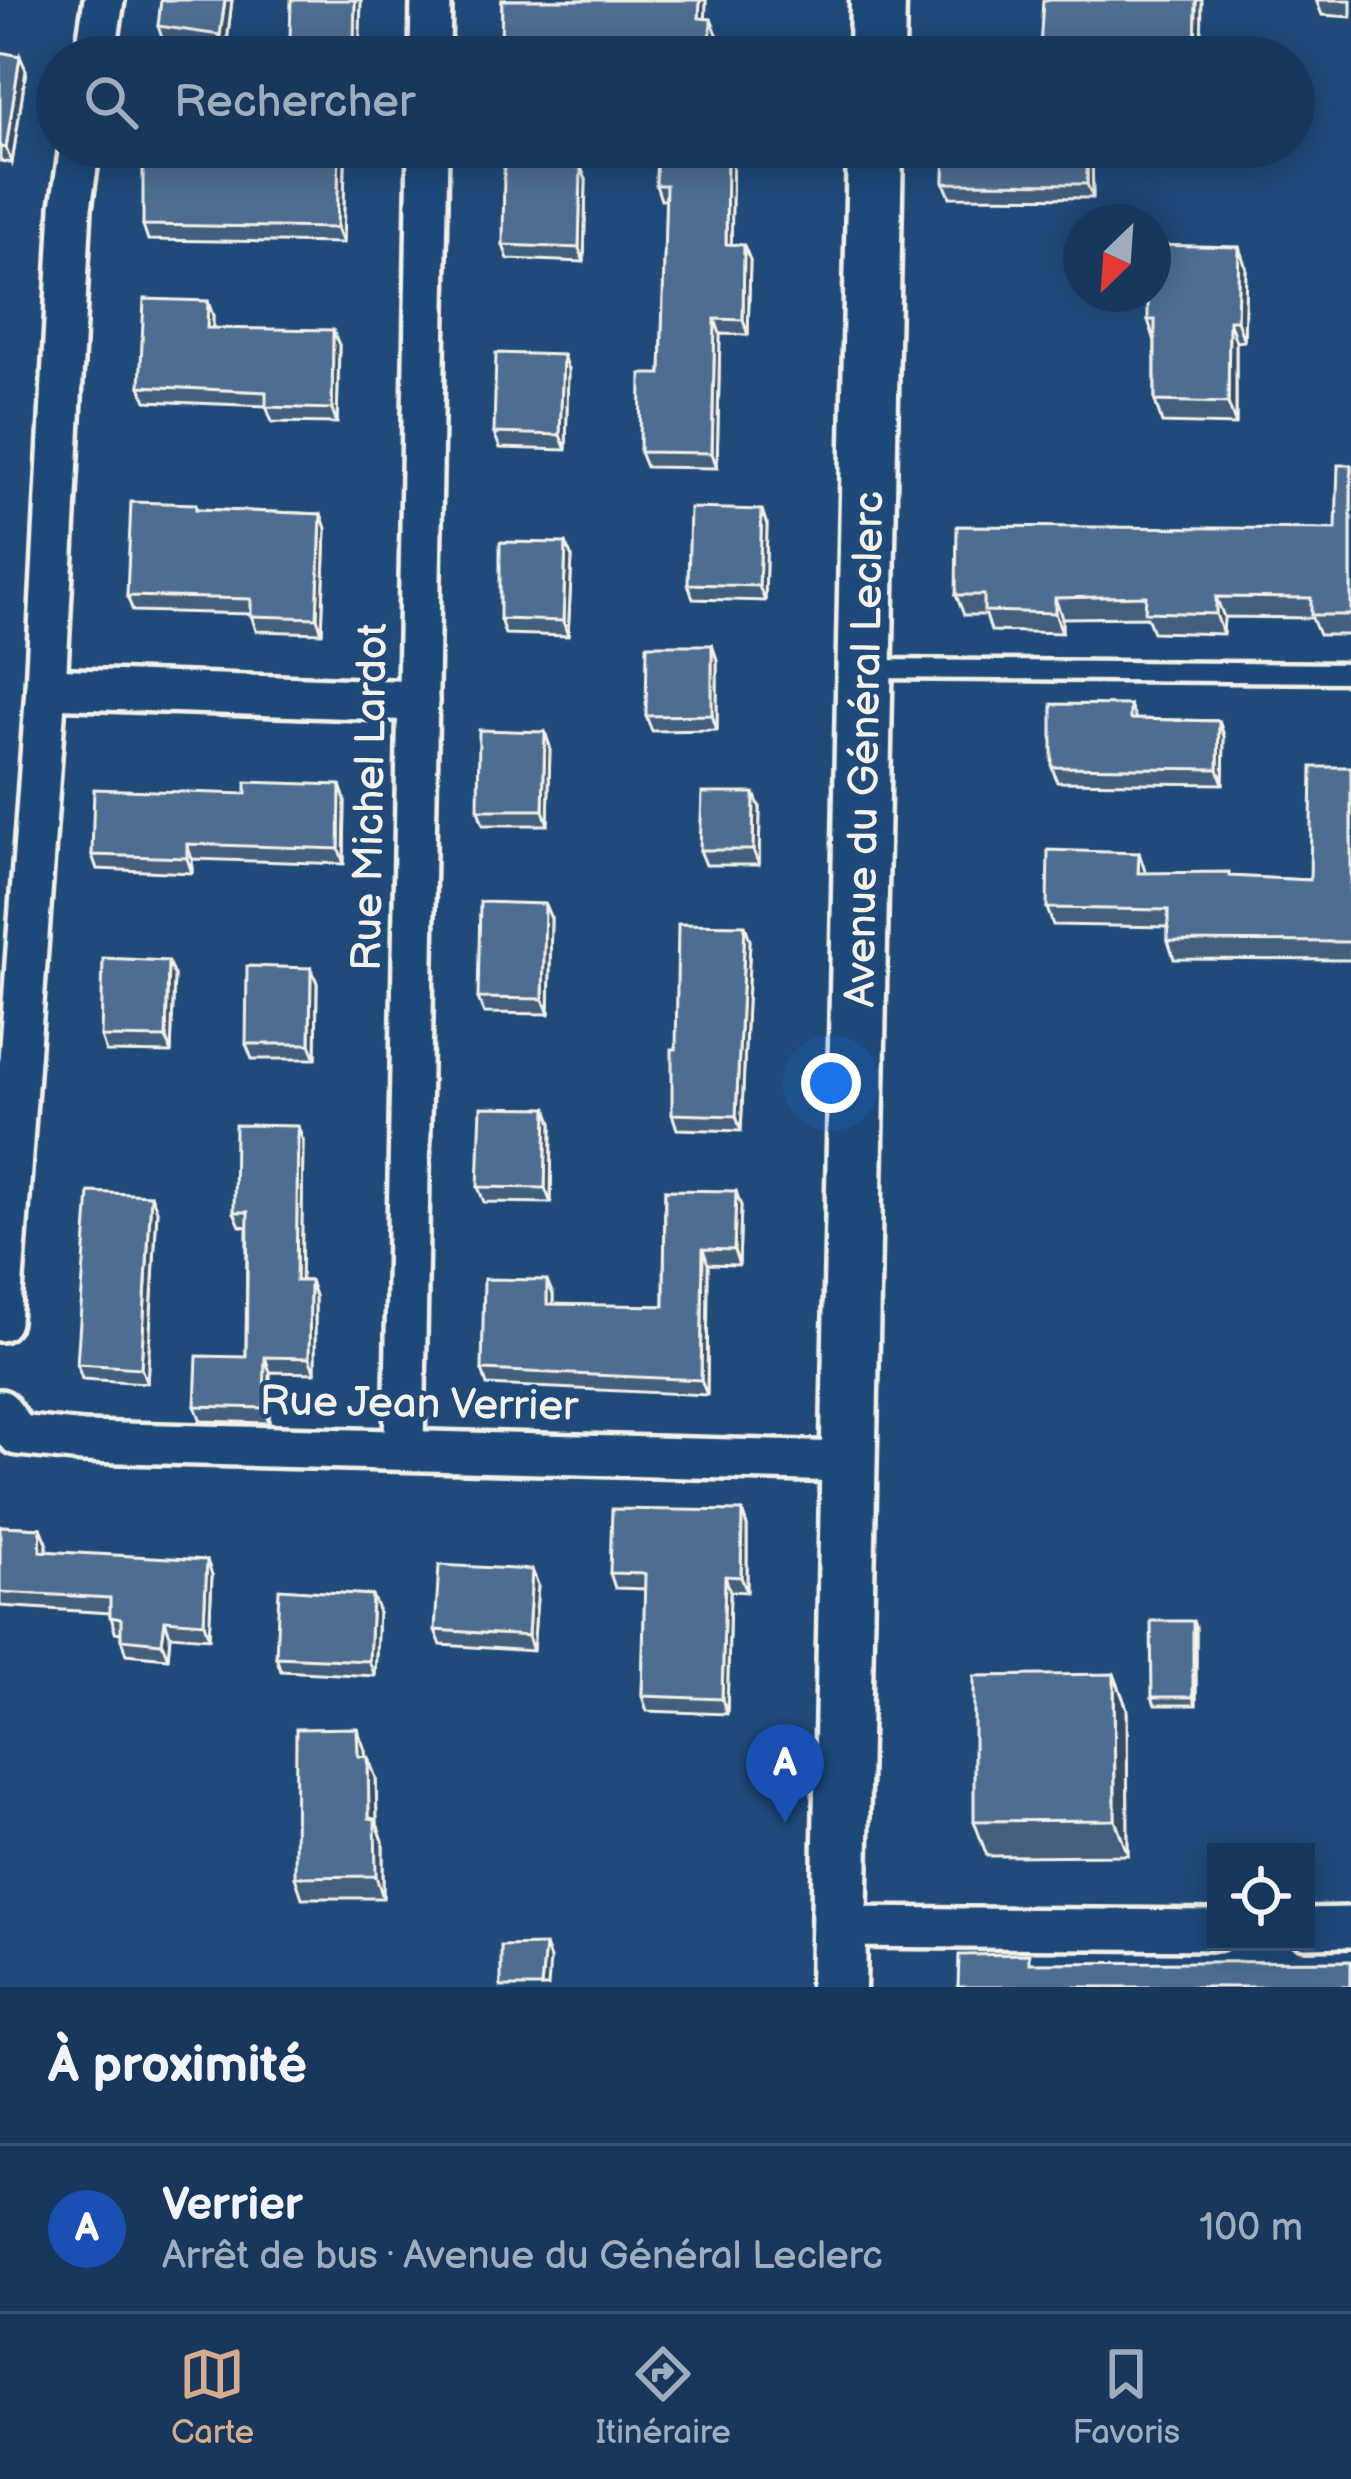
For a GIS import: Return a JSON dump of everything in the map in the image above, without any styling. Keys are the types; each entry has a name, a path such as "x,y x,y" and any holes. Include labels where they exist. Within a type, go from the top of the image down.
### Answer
{"main road":[{"path":"877,36 878,0"},
{"name":"Avenue du Général Leclerc","path":"838,1987 875,168"}],"street":[{"path":"98,36 104,0"},
{"path":"430,36 431,0"},
{"path":"0,1321 46,688 77,168"},
{"name":"Rue Michel Lardot","path":"404,1448 428,168"},
{"path":"46,688 418,701"},
{"name":"Rue Jean Verrier","path":"0,1410 18,1435 83,1442 848,1462"},
{"path":"839,1927 1207,1930"},
{"path":"1315,1928 1351,1928"}],"lane":[{"path":"865,669 1351,673"}],"building":[{"path":"161,0 225,0 220,35 158,26"},
{"path":"291,0 355,0 354,36 290,36"},
{"path":"502,0 700,0 699,18 711,19 711,36 501,36"},
{"path":"1043,0 1196,0 1195,36 1041,36"},
{"path":"0,52 20,56 6,148 0,147"},
{"path":"143,168 339,168 337,228 143,225"},
{"path":"504,168 581,168 579,248 503,245"},
{"path":"656,168 727,168 726,244 744,245 743,320 715,319 712,453 640,452 641,374 661,374 666,185 656,185"},
{"path":"944,168 1087,168 1087,184 944,183"},
{"path":"1171,245 1239,247 1237,320 1229,320 1228,403 1155,401 1155,320 1148,320 1148,312 1171,312"},
{"path":"144,299 208,301 207,328 333,330 332,409 266,407 266,392 140,386"},
{"path":"496,353 563,355 560,435 494,433"},
{"path":"1338,465 1351,465 1351,615 1311,615 1311,598 1216,597 1216,614 1145,612 1146,596 1055,598 1055,613 984,611 984,595 956,595 957,526 1336,529"},
{"path":"131,502 321,514 317,618 251,616 251,599 127,596"},
{"path":"690,508 762,510 759,586 688,584"},
{"path":"500,542 566,543 563,621 500,619"},
{"path":"647,645 712,645 712,715 646,716"},
{"path":"1052,704 1130,705 1130,719 1219,721 1218,769 1052,767"},
{"path":"479,730 545,732 543,810 478,810"},
{"path":"1312,767 1351,767 1351,942 1168,941 1168,910 1047,908 1048,850 1139,853 1138,873 1229,872 1229,876 1310,880"},
{"path":"246,782 340,785 339,849 187,844 187,858 92,855 94,789 246,794"},
{"path":"702,793 754,793 753,850 700,850"},
{"path":"480,902 545,904 543,999 478,998"},
{"path":"678,924 745,925 736,1116 672,1114"},
{"path":"103,958 168,961 166,1038 101,1037"},
{"path":"247,966 311,968 310,1044 246,1044"},
{"path":"481,1107 547,1108 545,1188 478,1187"},
{"path":"235,1125 298,1126 296,1281 310,1281 309,1358 265,1357 264,1408 195,1406 197,1356 246,1357 248,1212 234,1212"},
{"path":"665,1190 736,1191 734,1250 703,1249 701,1380 482,1370 484,1279 547,1280 547,1304 664,1306"},
{"path":"89,1192 151,1195 141,1368 77,1364"},
{"path":"612,1509 742,1511 741,1577 725,1576 722,1699 642,1696 645,1574 610,1573"},
{"path":"0,1526 41,1528 40,1551 207,1560 204,1623 165,1620 162,1643 121,1639 121,1619 110,1617 110,1598 0,1592"},
{"path":"439,1565 532,1570 528,1636 435,1630"},
{"path":"279,1589 372,1595 369,1661 276,1657"},
{"path":"1151,1621 1193,1621 1193,1697 1152,1697"},
{"path":"1114,1674 1115,1820 974,1821 974,1676"},
{"path":"357,1728 358,1756 368,1757 376,1876 295,1877 296,1729"},
{"path":"545,1945 541,1987 501,1987 501,1946"},
{"path":"1029,1954 1029,1963 1351,1961 1351,1987 958,1987 959,1955"}],"place":[{"name":"Verrier","path":"785,1823"}]}
